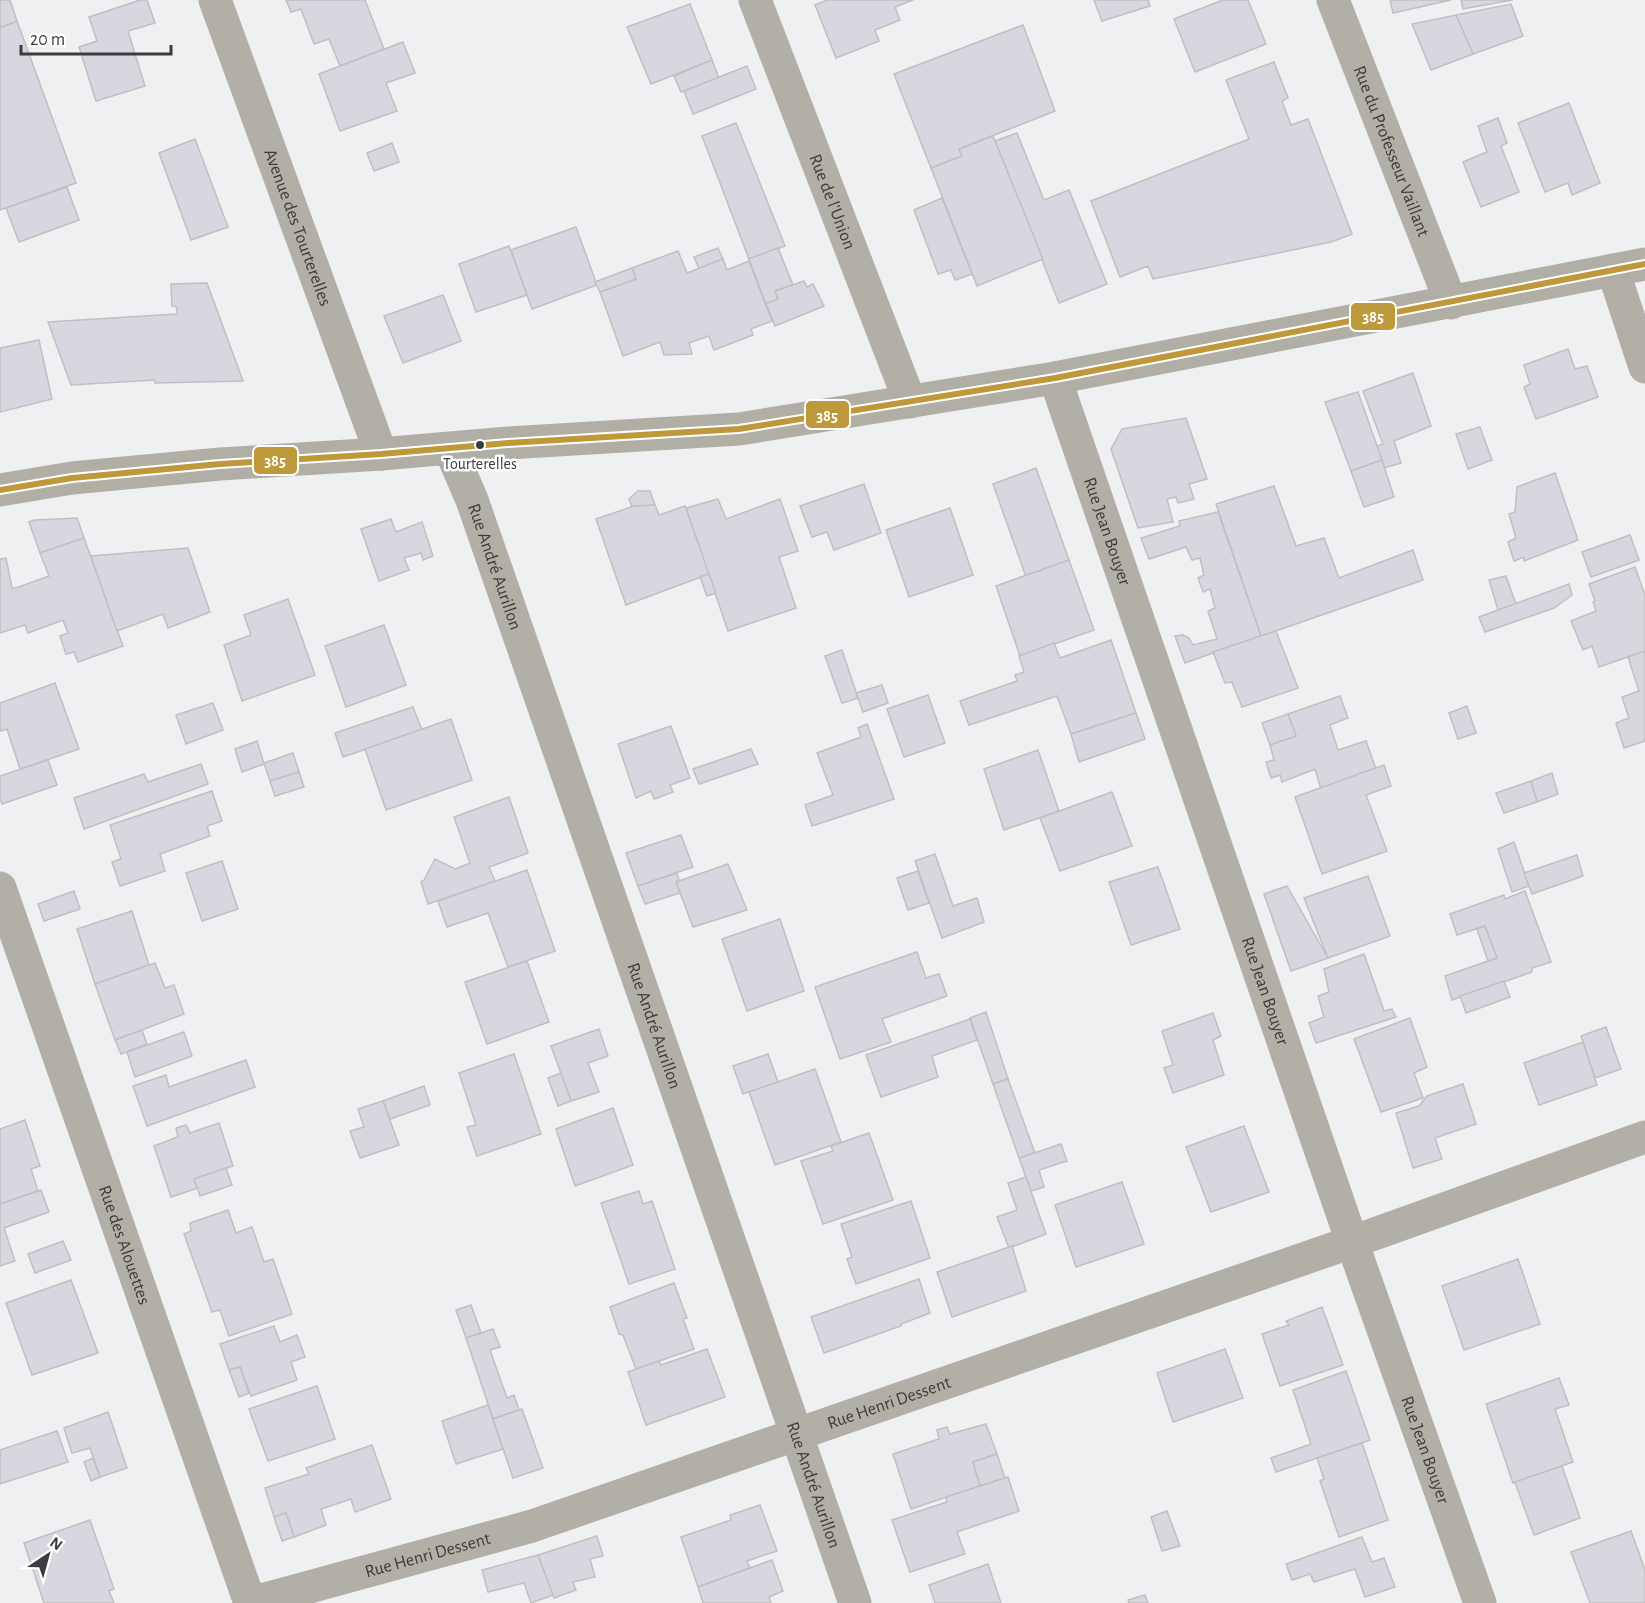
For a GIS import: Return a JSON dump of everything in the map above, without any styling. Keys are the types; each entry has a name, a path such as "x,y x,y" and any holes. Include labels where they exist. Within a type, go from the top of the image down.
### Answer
{"main road":[{"path":"0,490 72,478 220,464 739,429 1055,378 1645,264"}],"street":[{"name":"Avenue des Tourterelles","path":"215,0 381,454"},
{"name":"Rue de l'Union","path":"755,0 910,402"},
{"name":"Rue du Professeur Vaillant","path":"1333,0 1451,303"},
{"path":"1612,270 1645,368"},
{"name":"Rue Jean Bouyer","path":"1055,378 1352,1242 1480,1603"},
{"name":"Rue André Aurillon","path":"450,449 472,501 855,1603"},
{"name":"Rue des Alouettes","path":"0,888 250,1603"},
{"name":"Rue Henri Dessent","path":"250,1603 532,1526 1352,1242 1631,1142"}],"building":[{"path":"0,0 10,0 17,21 0,28"},
{"path":"140,0 147,0 155,23 128,31 145,86 96,101 79,47 97,41 89,17"},
{"path":"286,0 365,0 384,49 340,66 329,39 314,44 301,9 291,12"},
{"path":"827,0 913,0 895,7 900,20 875,30 879,41 836,58 815,5"},
{"path":"1094,0 1148,0 1150,6 1102,21"},
{"path":"1223,0 1248,0 1266,44 1195,72 1174,19"},
{"path":"1390,0 1451,0 1393,13"},
{"path":"1461,0 1513,0 1463,9"},
{"path":"690,4 712,60 651,84 627,27"},
{"path":"1511,4 1523,36 1473,54 1456,15"},
{"path":"1456,15 1473,54 1431,70 1412,24"},
{"path":"17,21 76,183 0,210 0,28"},
{"path":"1023,25 1055,111 959,149 962,156 931,168 894,74"},
{"path":"403,42 415,73 386,83 397,111 340,131 319,74"},
{"path":"712,60 719,78 681,92 674,76"},
{"path":"1274,62 1288,98 1282,101 1291,125 1308,119 1352,234 1331,242 1153,279 1148,266 1120,277 1091,201 1249,139 1226,80"},
{"path":"747,66 756,89 693,114 684,91"},
{"path":"1569,103 1600,183 1572,195 1568,183 1545,192 1518,123"},
{"path":"1498,118 1507,143 1501,146 1519,192 1481,207 1463,162 1487,152 1478,126"},
{"path":"736,123 785,246 749,259 702,136"},
{"path":"1017,133 1044,200 1069,190 1107,284 1059,303 995,141"},
{"path":"993,136 1043,259 977,286 931,168 962,156 959,149"},
{"path":"195,139 228,227 191,240 159,153"},
{"path":"392,143 399,162 374,171 367,153"},
{"path":"67,187 79,220 19,242 6,208"},
{"path":"942,198 972,274 955,280 951,270 938,274 914,210"},
{"path":"576,227 597,285 532,309 511,250"},
{"path":"509,246 527,295 476,312 459,264"},
{"path":"718,248 723,259 699,269 694,257"},
{"path":"778,248 793,285 775,291 778,299 766,304 749,259"},
{"path":"678,251 687,273 723,259 727,270 749,261 772,321 751,329 753,335 714,350 709,336 689,343 692,354 664,355 660,342 623,356 600,292 636,279 632,268"},
{"path":"632,268 636,279 600,292 595,282"},
{"path":"804,281 807,287 813,284 824,306 775,326 766,304 778,299 775,291"},
{"path":"207,283 243,381 155,383 154,380 71,385 48,322 177,314 177,307 172,306 171,284"},
{"path":"443,295 461,341 403,363 384,316"},
{"path":"39,340 52,399 0,412 0,348"},
{"path":"1568,349 1575,369 1587,366 1598,397 1536,419 1524,387 1530,384 1524,365"},
{"path":"1413,373 1431,426 1394,441 1401,463 1384,468 1377,446 1383,444 1363,391"},
{"path":"1358,392 1382,460 1351,471 1325,402"},
{"path":"1186,418 1207,479 1189,484 1194,499 1178,503 1176,497 1167,499 1173,522 1138,528 1111,449 1122,429"},
{"path":"1480,427 1492,460 1468,469 1456,434"},
{"path":"1382,460 1394,497 1364,507 1351,471"},
{"path":"1036,468 1069,560 1026,577 993,484"},
{"path":"1555,473 1578,540 1524,561 1524,557 1514,561 1508,542 1516,538 1509,514 1515,512 1517,487"},
{"path":"864,484 881,533 834,550 827,532 812,537 800,506"},
{"path":"1274,486 1296,546 1324,538 1339,578 1413,550 1423,580 1261,636 1216,504"},
{"path":"638,491 650,491 655,505 632,507 629,499"},
{"path":"718,499 726,519 780,499 798,551 779,557 796,608 728,631 686,508"},
{"path":"655,505 659,515 685,506 709,574 626,605 596,519 634,506"},
{"path":"950,508 973,575 909,597 886,530"},
{"path":"1218,512 1261,636 1185,663 1175,636 1183,635 1189,638 1193,645 1217,639 1208,611 1215,608 1210,589 1203,592 1198,578 1204,575 1200,558 1192,560 1186,547 1149,559 1141,538 1180,526 1179,521"},
{"path":"77,518 84,538 40,553 29,522"},
{"path":"391,519 396,532 422,522 433,556 423,560 421,553 404,558 409,570 379,581 361,529"},
{"path":"1630,535 1639,560 1591,577 1582,552"},
{"path":"84,538 123,646 78,662 74,652 66,654 60,636 68,633 63,620 28,633 25,625 0,633 0,559 6,558 12,588 16,588 49,576 40,553"},
{"path":"188,548 210,612 168,628 163,614 117,631 91,556"},
{"path":"1069,560 1094,630 1020,656 996,586"},
{"path":"1635,567 1645,595 1645,651 1599,667 1592,646 1583,650 1571,621 1596,611 1589,584"},
{"path":"709,574 716,593 707,596 700,577"},
{"path":"1506,576 1516,604 1498,610 1489,580"},
{"path":"1569,584 1572,595 1554,608 1485,632 1479,617"},
{"path":"288,599 315,675 242,701 224,645 251,635 244,615"},
{"path":"384,625 406,685 346,707 325,646"},
{"path":"1276,631 1298,688 1242,707 1232,682 1225,683 1213,652"},
{"path":"1111,640 1136,713 1071,734 1057,696 969,725 960,701 1017,681 1015,675 1024,672 1019,656 1054,643 1060,658"},
{"path":"842,650 858,698 842,703 825,656"},
{"path":"1645,651 1645,741 1624,748 1616,723 1629,718 1622,697 1639,691 1628,657"},
{"path":"55,683 79,749 20,769 7,729 1,731 0,729 0,703"},
{"path":"882,685 888,703 863,712 856,693"},
{"path":"928,695 945,743 904,757 887,709"},
{"path":"1340,696 1348,718 1330,725 1338,750 1366,741 1376,769 1321,789 1315,769 1282,782 1280,775 1271,778 1266,762 1274,760 1270,745 1296,736 1288,714"},
{"path":"213,703 223,730 186,744 176,715"},
{"path":"1467,706 1476,733 1458,739 1449,713"},
{"path":"413,707 422,730 343,757 335,733"},
{"path":"1136,713 1145,739 1079,762 1071,734"},
{"path":"1288,714 1296,736 1270,745 1262,723"},
{"path":"451,719 472,780 386,810 365,749"},
{"path":"867,724 894,799 812,826 805,805 833,795 817,753 861,737 858,728"},
{"path":"671,726 690,778 670,785 673,792 654,799 651,791 636,798 618,744"},
{"path":"257,741 264,764 242,772 235,749"},
{"path":"751,749 758,764 699,784 693,769"},
{"path":"1038,750 1059,811 1004,830 984,769"},
{"path":"293,753 299,772 270,781 264,763"},
{"path":"48,760 57,785 2,804 0,776"},
{"path":"201,764 208,784 84,829 74,798 144,774 148,782"},
{"path":"1384,765 1391,786 1366,795 1387,851 1322,874 1295,797"},
{"path":"299,772 304,787 275,796 270,781"},
{"path":"1552,773 1558,794 1537,802 1531,781"},
{"path":"1531,781 1537,802 1504,813 1496,793"},
{"path":"212,791 222,821 207,826 210,836 160,854 165,871 120,886 112,862 121,859 110,825"},
{"path":"1112,792 1132,846 1060,871 1040,818"},
{"path":"509,797 528,853 489,867 495,881 428,904 421,882 435,859 455,869 470,863 454,817"},
{"path":"681,835 693,867 638,886 626,853"},
{"path":"1514,842 1529,886 1512,892 1498,849"},
{"path":"935,854 953,906 977,898 984,922 942,938 915,861"},
{"path":"1577,855 1583,876 1532,894 1524,873"},
{"path":"222,861 238,909 202,921 186,873"},
{"path":"728,864 747,910 693,927 676,882"},
{"path":"1158,867 1180,929 1131,945 1109,882"},
{"path":"527,870 555,951 508,967 488,913 447,927 438,901"},
{"path":"918,871 929,903 908,910 897,878"},
{"path":"677,873 679,880 676,882 680,893 645,904 638,886"},
{"path":"1368,876 1390,936 1328,958 1304,898"},
{"path":"1287,886 1328,958 1291,971 1264,894"},
{"path":"74,891 80,909 44,921 38,904"},
{"path":"1525,891 1551,962 1532,968 1532,972 1452,1000 1445,976 1497,958 1485,926 1457,935 1450,914 1504,895 1505,899"},
{"path":"132,911 149,965 95,984 77,929"},
{"path":"780,919 804,991 747,1011 722,939"},
{"path":"1485,926 1497,958 1488,961 1477,929"},
{"path":"917,952 926,978 939,974 947,996 882,1019 891,1042 840,1059 815,987"},
{"path":"1364,954 1384,1011 1392,1009 1396,1017 1316,1043 1309,1023 1324,1017 1318,996 1329,992 1324,969"},
{"path":"527,961 549,1022 487,1044 465,982"},
{"path":"155,963 165,988 174,985 184,1014 115,1040 95,984"},
{"path":"1504,981 1510,997 1466,1013 1460,996"},
{"path":"986,1012 1008,1079 993,1084 970,1018"},
{"path":"1213,1013 1221,1036 1213,1040 1224,1075 1173,1093 1164,1068 1173,1065 1162,1031"},
{"path":"1410,1018 1427,1067 1414,1073 1423,1098 1381,1112 1354,1039"},
{"path":"970,1019 977,1040 932,1056 938,1077 881,1097 866,1055"},
{"path":"1606,1027 1621,1069 1595,1078 1581,1036"},
{"path":"599,1029 608,1056 588,1063 599,1092 571,1101 551,1046"},
{"path":"142,1030 147,1044 121,1054 115,1040"},
{"path":"184,1032 192,1056 135,1077 127,1052"},
{"path":"1583,1042 1597,1085 1539,1105 1524,1063"},
{"path":"514,1054 541,1134 477,1156 467,1127 476,1125 459,1073"},
{"path":"768,1054 778,1082 743,1094 733,1066"},
{"path":"246,1060 255,1087 147,1126 133,1086 166,1075 169,1087"},
{"path":"815,1069 841,1142 775,1165 749,1092"},
{"path":"561,1073 571,1101 558,1106 548,1078"},
{"path":"1008,1079 1035,1153 1019,1158 993,1084"},
{"path":"1463,1084 1476,1124 1435,1138 1442,1159 1413,1168 1396,1113 1419,1106 1427,1096"},
{"path":"424,1086 430,1105 390,1119 383,1101"},
{"path":"383,1101 399,1145 360,1158 350,1131 364,1127 358,1109"},
{"path":"613,1108 633,1165 575,1186 556,1129"},
{"path":"25,1120 40,1166 31,1169 38,1191 0,1204 0,1129"},
{"path":"219,1123 233,1166 194,1179 198,1188 171,1197 154,1146 178,1137 176,1128 186,1125 190,1133"},
{"path":"1244,1126 1269,1192 1211,1212 1186,1147"},
{"path":"869,1133 893,1200 823,1224 801,1161 833,1151 831,1146"},
{"path":"1061,1144 1067,1161 1039,1170 1044,1187 1031,1191 1019,1158"},
{"path":"226,1168 232,1185 200,1196 194,1179"},
{"path":"1026,1177 1046,1234 1009,1248 997,1217 1017,1210 1008,1183"},
{"path":"1122,1182 1144,1244 1076,1267 1055,1205"},
{"path":"41,1190 49,1212 4,1228 15,1261 0,1266 0,1204"},
{"path":"639,1191 643,1204 652,1201 675,1269 629,1284 601,1203"},
{"path":"911,1201 930,1258 856,1284 847,1259 852,1257 841,1224"},
{"path":"228,1210 236,1233 252,1227 264,1262 273,1259 292,1314 229,1336 220,1310 212,1312 184,1234 191,1231 190,1223"},
{"path":"63,1241 71,1260 35,1273 28,1254"},
{"path":"1012,1246 1026,1291 952,1317 937,1272"},
{"path":"1518,1259 1540,1324 1464,1350 1442,1286"},
{"path":"919,1279 930,1313 901,1324 901,1326 824,1353 811,1317"},
{"path":"71,1280 98,1353 32,1375 6,1303"},
{"path":"674,1283 687,1318 683,1319 694,1349 636,1369 623,1335 619,1334 610,1307"},
{"path":"471,1305 481,1333 466,1338 456,1310"},
{"path":"1322,1307 1343,1365 1280,1386 1262,1334 1289,1325 1286,1321"},
{"path":"274,1326 280,1342 297,1335 305,1357 291,1362 297,1380 251,1396 240,1367 229,1370 220,1344"},
{"path":"493,1329 500,1347 490,1350 507,1398 514,1395 519,1410 493,1419 466,1338"},
{"path":"707,1349 725,1397 646,1425 628,1372 659,1361 661,1365"},
{"path":"1225,1349 1243,1398 1173,1422 1157,1373"},
{"path":"240,1367 249,1393 239,1397 229,1370"},
{"path":"1346,1371 1370,1440 1276,1472 1271,1458 1311,1444 1293,1390"},
{"path":"1559,1378 1569,1405 1555,1409 1573,1462 1513,1483 1486,1404"},
{"path":"317,1386 335,1439 268,1461 249,1409"},
{"path":"488,1405 503,1449 456,1464 442,1421"},
{"path":"522,1409 543,1468 513,1478 493,1419"},
{"path":"108,1412 127,1468 100,1477 90,1448 72,1453 64,1428"},
{"path":"986,1424 997,1454 973,1462 980,1486 911,1509 893,1454 939,1439 937,1430 947,1427 950,1434"},
{"path":"57,1431 68,1462 0,1484 0,1450"},
{"path":"1362,1443 1388,1520 1339,1537 1320,1481 1324,1479 1317,1458"},
{"path":"372,1445 391,1499 355,1512 351,1499 321,1509 326,1525 294,1537 286,1513 274,1517 265,1488 309,1474 306,1468"},
{"path":"997,1454 1005,1478 980,1486 973,1462"},
{"path":"93,1458 100,1477 91,1481 84,1462"},
{"path":"1562,1466 1580,1518 1534,1535 1515,1482"},
{"path":"1008,1477 1019,1511 957,1532 965,1554 910,1572 892,1520 947,1502 946,1497"},
{"path":"760,1505 777,1551 747,1561 750,1568 698,1587 681,1537 731,1520 730,1515"},
{"path":"1167,1511 1180,1546 1162,1551 1151,1517"},
{"path":"286,1513 294,1537 282,1541 274,1517"},
{"path":"90,1520 114,1589 109,1591 114,1603 44,1603 24,1543"},
{"path":"1631,1531 1645,1570 1645,1603 1590,1603 1571,1552"},
{"path":"597,1536 603,1556 590,1559 595,1577 573,1582 576,1590 554,1598 538,1555"},
{"path":"1362,1537 1372,1562 1384,1558 1395,1587 1365,1597 1355,1569 1314,1582 1310,1574 1292,1580 1286,1564"},
{"path":"538,1555 553,1595 531,1603 524,1583 488,1592 482,1570"},
{"path":"772,1560 783,1591 769,1597 771,1603 703,1603 698,1587"},
{"path":"988,1564 1001,1603 935,1603 929,1585"},
{"path":"1145,1595 1148,1603 1129,1603 1128,1600"}],"transit line":[{"name":"385","path":"0,490 72,478 220,464 739,429 1055,378 1645,264"}],"place":[{"name":"Tourterelles","path":"480,445"}]}
